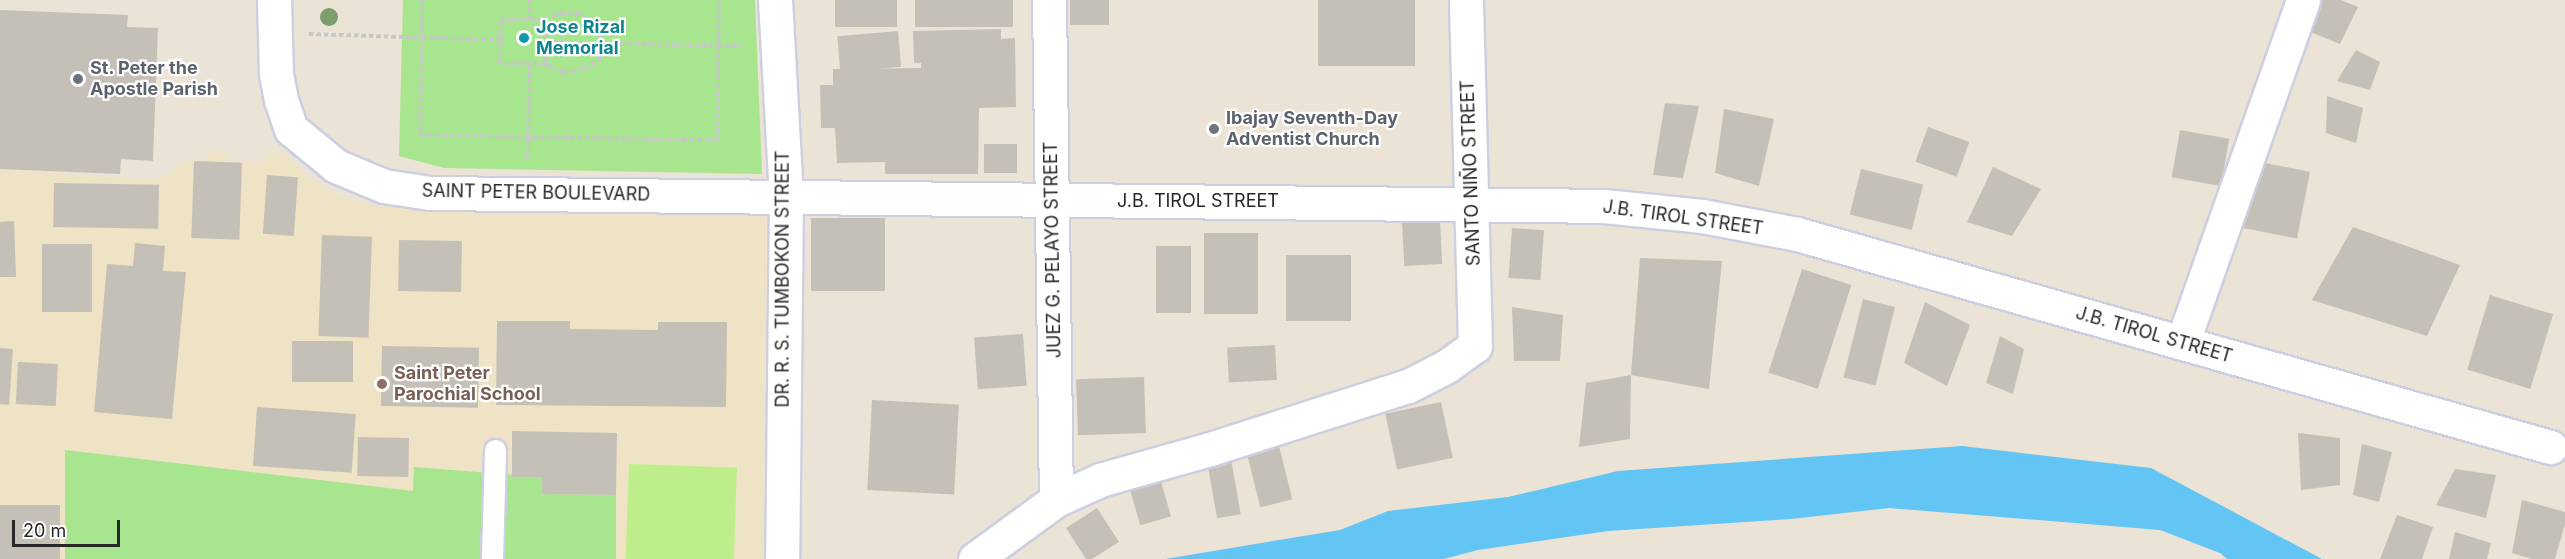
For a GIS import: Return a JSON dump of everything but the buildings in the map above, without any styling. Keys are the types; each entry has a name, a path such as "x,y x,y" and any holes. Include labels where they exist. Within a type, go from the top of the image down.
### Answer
{"street":[{"name":"SAINT PETER BOULEVARD","path":"274,0 274,33 279,91 291,129 336,166 384,186 430,193 786,196"},
{"name":"DR. R. S. TUMBOKON STREET","path":"775,0 786,196 782,559"},
{"name":"JUEZ G. PELAYO STREET","path":"1049,0 1056,500"},
{"name":"SANTO NIÑO STREET","path":"1056,500 1100,480 1210,449 1408,386 1447,366 1475,346 1466,0"},
{"path":"2183,342 2303,0"},
{"name":"J.B. TIROL STREET","path":"786,196 1471,203 1604,206 1702,216 1797,234 2550,447"},
{"path":"975,559 1056,500"}],"lane":[{"path":"492,559 495,450"}],"path":[{"path":"422,0 420,135 717,140 719,0"},
{"path":"530,0 530,19"},
{"path":"562,14 580,14 600,27 600,59 585,69 564,73 544,64 500,63 501,19 545,19 562,14"},
{"path":"544,64 545,19"},
{"path":"274,33 501,40"},
{"path":"544,42 777,47"},
{"path":"527,194 529,64"}],"shaded area":[{"name":"Saint Peter Parochial School","path":"214,151 225,152 233,162 262,163 271,152 284,153 308,177 334,195 375,206 766,209 763,559 0,559 0,170 157,180 192,159 204,160"}],"green space":[{"path":"403,0 755,0 762,174 444,168 399,156"},
{"path":"65,450 413,491 414,467 542,477 542,494 616,495 616,559 65,559"},
{"path":"629,464 737,468 734,559 626,559"}],"water":[{"path":"1962,446 2151,468 2322,559 2227,559 2220,553 2160,530 1889,508 1791,519 1608,531 1478,550 1444,559 1165,559 1340,530 1388,511 1508,497 1618,471"}],"place":[{"name":"Jose Rizal Memorial","path":"524,38"},
{"name":"St. Peter the Apostle Parish","path":"78,79"},
{"name":"Ibajay Seventh-Day Adventist Church","path":"1214,129"},
{"name":"Saint Peter Parochial School","path":"382,384"}]}
